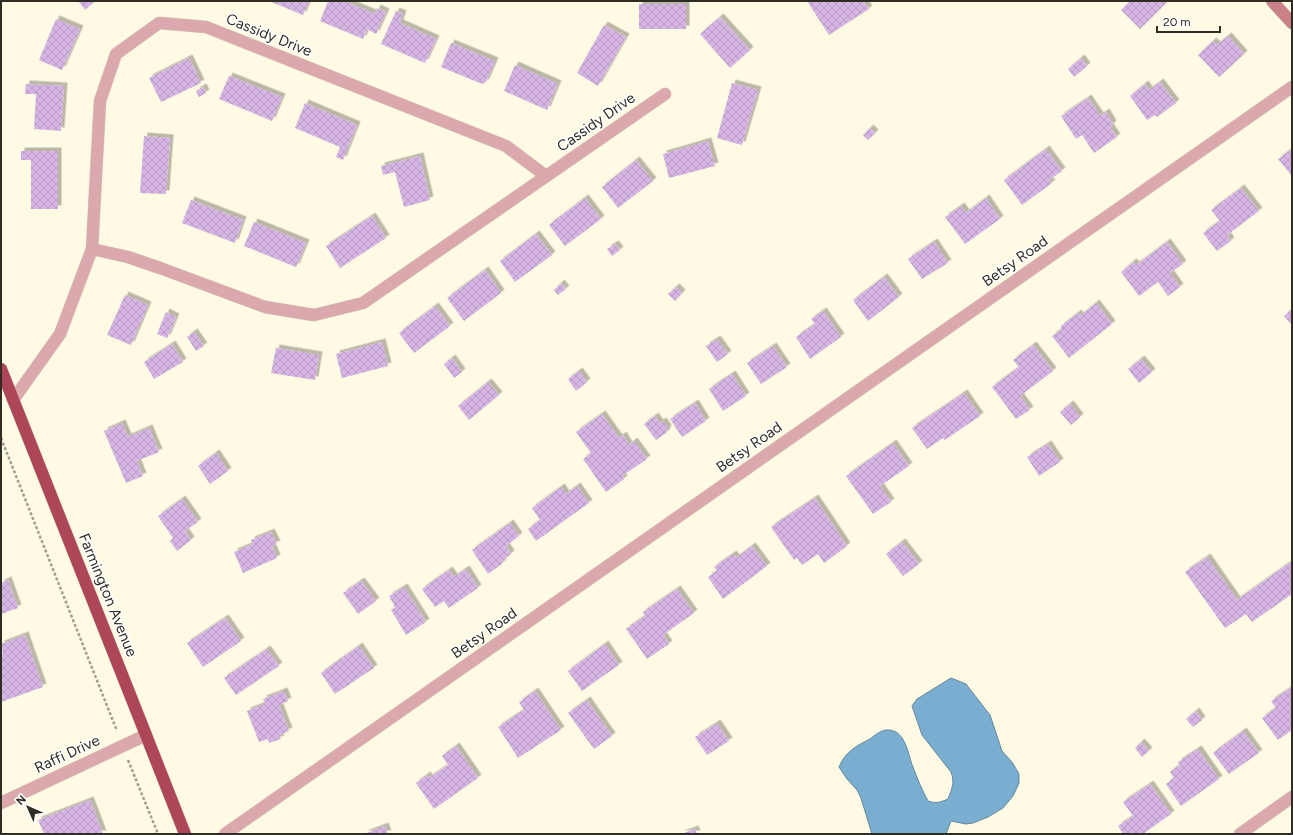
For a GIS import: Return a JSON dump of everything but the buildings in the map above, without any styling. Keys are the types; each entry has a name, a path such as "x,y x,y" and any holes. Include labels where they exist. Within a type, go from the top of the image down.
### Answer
{"highway":[{"name":"Farmington Avenue","path":"1,369 184,834"}],"main road":[{"path":"1272,1 1292,23"}],"street":[{"name":"Cassidy Drive","path":"14,400 60,334 92,249 100,101 116,54 159,23 206,27 506,146 546,176"},
{"name":"Betsy Road","path":"225,834 1292,87"},
{"name":"Cassidy Drive","path":"92,249 128,257 265,307 314,315 363,303 665,94"},
{"name":"Raffi Drive","path":"1,803 146,735"},
{"path":"1240,834 1292,797"}],"path":[{"path":"1,438 158,834"}],"water":[{"path":"951,678 966,684 990,715 1002,751 1012,762 1019,774 1019,783 1013,796 1003,808 988,817 966,824 951,821 946,834 872,834 861,798 857,790 839,767 841,762 848,753 860,744 884,730 895,731 906,744 916,775 928,801 938,802 948,799 953,782 951,772 922,735 912,706 917,699"}]}
